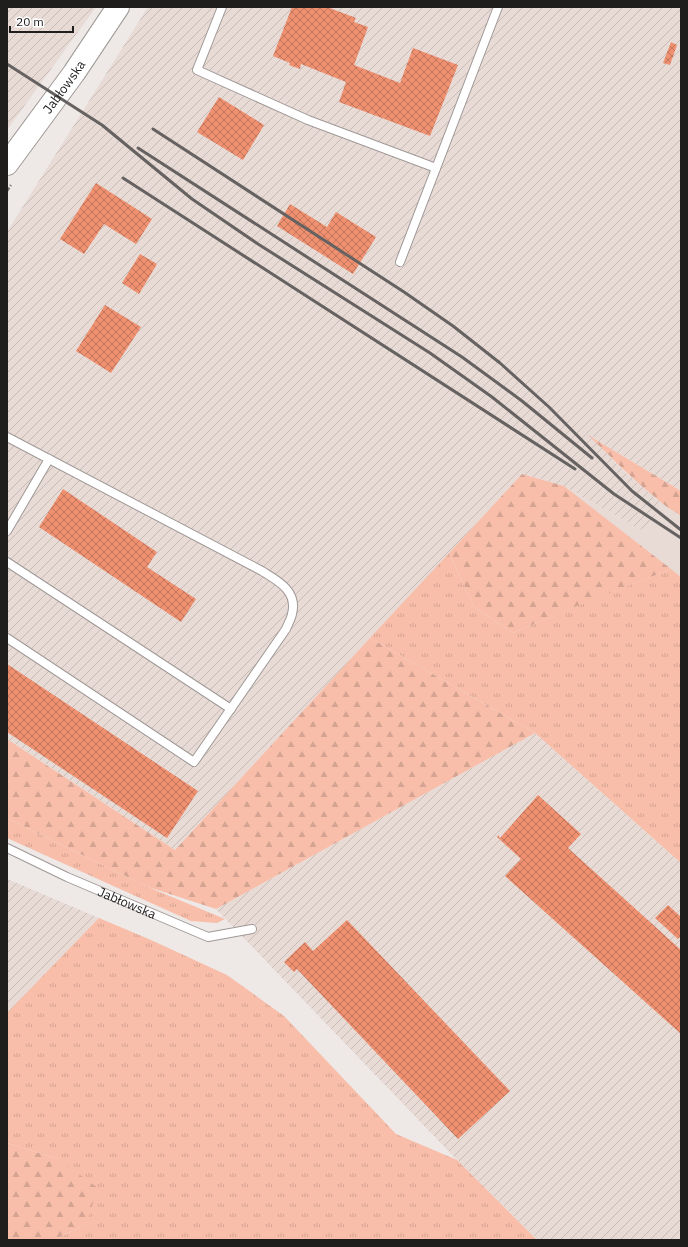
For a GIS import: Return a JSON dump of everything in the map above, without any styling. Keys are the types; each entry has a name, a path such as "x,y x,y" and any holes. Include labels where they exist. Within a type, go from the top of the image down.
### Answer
{"main road":[{"name":"Jabłowska","path":"7,164 74,73 118,7"}],"lane":[{"path":"222,7 197,70 308,120 436,168"},
{"path":"400,262 498,7"},
{"path":"7,437 262,571 286,587 292,598 292,613 286,629 194,762 7,638"},
{"path":"7,531 49,459"},
{"path":"7,562 231,709"},
{"name":"Jabłowska","path":"7,848 68,877 208,937 252,929"}],"shaded area":[{"path":"7,7 96,7 7,130"},
{"path":"148,7 681,7 681,491 590,436 627,474 662,504 645,532 564,486 522,474 175,850 7,739 7,232"},
{"path":"627,474 681,506 681,577 564,486 645,532 662,504"},
{"path":"535,733 681,863 681,1240 537,1240 457,1160 216,909"},
{"path":"7,879 99,918 7,1015"}],"green space":[{"path":"588,435 681,491 681,516 666,506 642,486"},
{"path":"522,474 564,486 671,569 513,633 474,607 449,553"},
{"path":"449,553 474,607 513,633 583,603 671,569 681,577 681,863 535,733 370,638"},
{"path":"370,638 535,733 216,909 148,887 7,818 7,739 175,850"},
{"path":"7,818 148,887 225,919 217,923 191,921 7,838"},
{"path":"99,918 227,975 284,1016 396,1134 457,1160 537,1240 54,1240 86,1224 58,1159 7,1143 7,1013"},
{"path":"7,1143 58,1159 98,1188 86,1224 54,1240 7,1240"}],"building":[{"path":"292,7 327,7 356,18 354,22 368,27 354,65 400,83 413,48 458,65 430,136 339,102 346,82 301,64 300,69 273,56"},
{"path":"671,42 677,45 670,65 663,63"},
{"path":"219,97 264,125 243,160 197,132"},
{"path":"96,183 152,219 136,244 104,224 84,254 60,239"},
{"path":"290,204 327,227 336,212 376,237 353,274 277,226"},
{"path":"140,254 157,264 139,294 122,283"},
{"path":"105,305 141,327 111,373 76,351"},
{"path":"63,489 157,552 147,567 196,599 181,622 39,527"},
{"path":"7,664 198,791 167,838 7,732"},
{"path":"538,795 581,834 568,848 681,950 681,1034 505,876 521,859 497,837 498,835 500,838"},
{"path":"668,905 681,917 681,936 678,939 655,918"},
{"path":"347,920 510,1091 458,1139 297,969 294,972 284,962 305,942 313,951"}],"railway":[{"path":"7,64 102,125 192,199 258,244 430,353 492,397 614,494 681,538"},
{"path":"153,129 404,292 453,326 500,363 549,407 632,491 681,530"},
{"path":"138,148 462,357 522,401 592,458"},
{"path":"123,178 575,469"}]}
